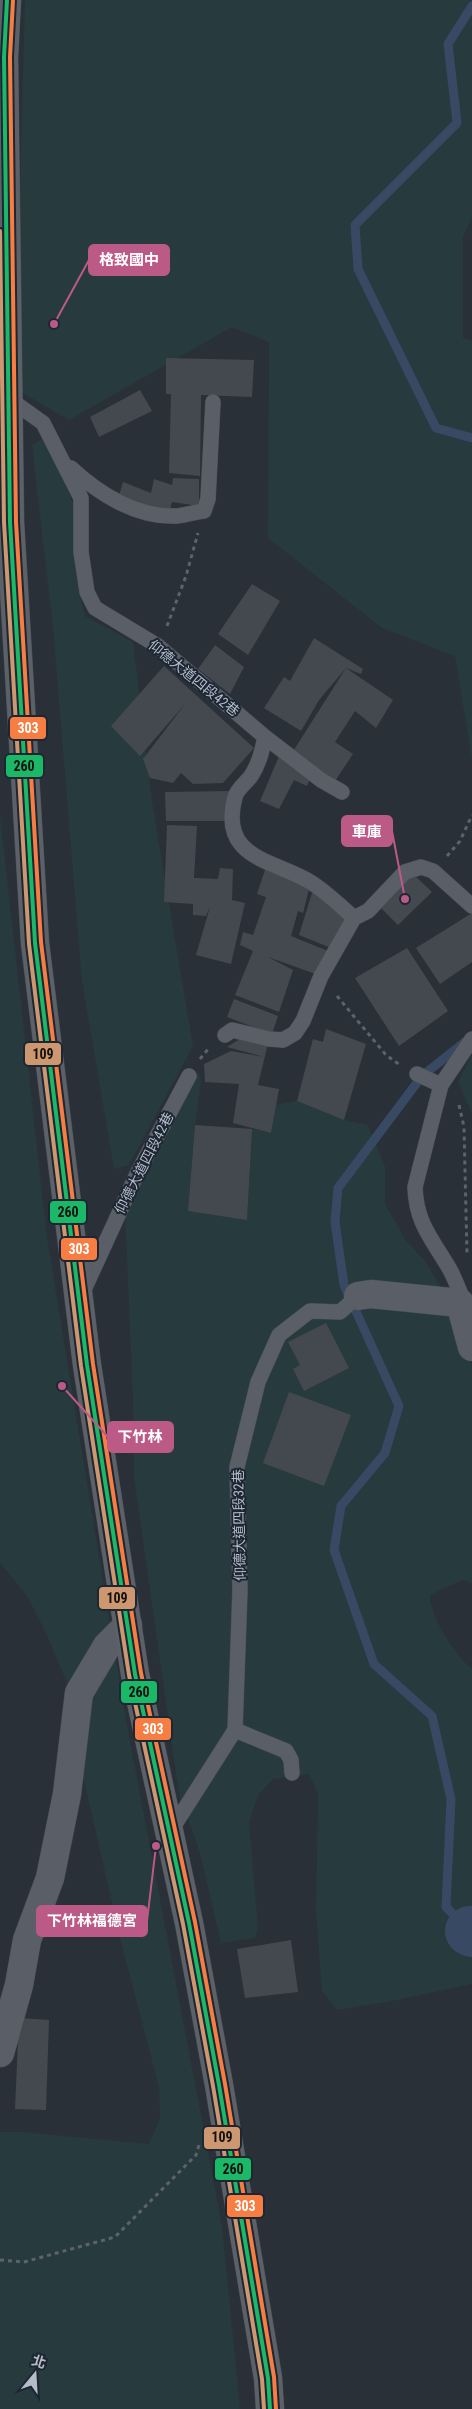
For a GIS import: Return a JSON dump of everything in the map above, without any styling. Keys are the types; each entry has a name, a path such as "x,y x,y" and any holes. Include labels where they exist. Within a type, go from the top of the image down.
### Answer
{"main road":[{"path":"7,0 4,57 12,570 35,943 87,1365 135,1674 189,1923 219,2085 268,2378 270,2409"}],"street":[{"name":"仰德大道四段32巷","path":"349,1304 371,1294 460,1303 472,1346"},
{"path":"0,2053 19,1985 27,1940 50,1878 67,1794 79,1692 107,1646 128,1625"}],"lane":[{"name":"仰德大道四段42巷","path":"8,398 43,423 65,462 81,498 80,552 87,592 95,608 158,646 198,677 265,737 321,780 342,792"},
{"path":"65,462 90,485 117,501 156,515 178,516 204,511 208,499 213,402"},
{"path":"265,737 259,762 235,795 234,831 239,842 249,853 267,864 311,882 354,918"},
{"path":"225,1035 232,1030 269,1040 283,1040 295,1033 303,1021 321,976 354,918 368,911 405,872 421,867 433,872 472,906"},
{"path":"417,1074 437,1083 472,1040"},
{"name":"仰德大道四段42巷","path":"79,1302 137,1174 189,1076"},
{"name":"仰德大道四段32巷","path":"437,1083 416,1187 416,1203 422,1227 450,1270 466,1307 472,1346"},
{"name":"仰德大道四段32巷","path":"236,1730 240,1590 237,1467 258,1382 279,1335 310,1312 349,1304"},
{"path":"170,1832 236,1730 286,1751 291,1760 292,1773"}],"path":[{"path":"158,646 186,576 204,511"},
{"path":"433,872 460,840 472,815"},
{"path":"321,976 386,1055 417,1074"},
{"path":"189,1076 205,1052 225,1035"},
{"path":"437,1083 450,1091 462,1109 467,1257"},
{"path":"0,2260 24,2262 115,2237 196,2155 202,2137"}],"green space":[{"path":"25,0 472,0 472,217 463,237 463,338 472,340 472,759 455,656 382,628 268,538 269,342 232,327 69,420 21,392 20,188"},
{"path":"42,439 56,463 73,503 73,554 78,589 85,616 133,642 152,801 193,1046 129,1165 114,1169 82,981 53,628 32,445"},
{"path":"0,815 47,1238 126,1720 222,2226 240,2409 0,2409 0,2132 23,2132 149,2144 160,2118 159,2087 121,1942 81,1767 73,1697 46,1633 27,1596 0,1563"},
{"path":"472,1055 472,1114 458,1082"},
{"path":"197,1072 201,1080 195,1125 188,1211 247,1219 252,1129 271,1133 276,1105 297,1101 344,1120 368,1125 385,1167 385,1204 406,1241 426,1262 449,1302 472,1366 472,1583 462,1580 430,1595 434,1614 445,1635 458,1655 472,1669 472,1984 387,2002 337,2010 322,1991 316,1912 318,1794 309,1774 273,1779 258,1795 249,1822 258,1928 255,1938 221,1943 200,1853 179,1794 134,1477 133,1401 125,1211 192,1078"}],"building":[{"path":"166,358 254,360 252,397 201,395 200,476 169,473 171,394 166,394"},
{"path":"140,390 152,411 99,437 90,417"},
{"path":"173,478 199,479 199,506 172,502 169,513 119,496 123,482 151,493 154,479 172,485"},
{"path":"252,584 280,601 248,655 218,634"},
{"path":"314,638 363,669 361,674 346,668 319,700 301,731 264,708 284,677 290,681"},
{"path":"215,645 244,667 230,694 198,669"},
{"path":"164,666 254,748 223,783 193,784 181,773 173,783 150,778 143,759 185,704 140,756 111,726"},
{"path":"346,668 393,700 376,728 355,711 335,742 353,754 333,784 290,756"},
{"path":"280,754 311,776 307,786 294,780 279,809 260,801"},
{"path":"230,791 230,821 166,821 165,792"},
{"path":"167,825 197,826 194,878 218,879 220,868 233,869 232,900 245,903 231,964 196,955 210,907 206,916 193,915 193,904 164,902"},
{"path":"266,867 310,885 303,913 298,911 291,936 328,951 321,976 268,957 293,970 279,1012 235,995 253,951 240,945 243,932 253,935 266,897 257,894"},
{"path":"412,873 432,892 398,925 379,906"},
{"path":"313,890 348,918 331,948 299,935"},
{"path":"472,913 472,962 440,984 416,948"},
{"path":"407,948 448,1011 399,1046 355,978"},
{"path":"234,999 278,1016 272,1034 227,1017"},
{"path":"326,1029 366,1044 344,1120 297,1101 313,1039 323,1042"},
{"path":"250,1033 269,1039 258,1085 279,1089 271,1133 233,1123 239,1084 205,1082 204,1064 231,1051 264,1057 227,1047"},
{"path":"195,1125 252,1129 247,1220 188,1211"},
{"path":"326,1323 349,1368 304,1391 293,1369 300,1365 288,1342"},
{"path":"289,1392 351,1415 324,1486 263,1463"},
{"path":"291,1940 298,1992 245,1998 237,1949"},
{"path":"19,2018 49,2020 46,2110 15,2109"}],"waterway":[{"path":"472,6 448,44 457,123 355,225 358,269 436,428 472,438"},
{"path":"466,1041 422,1076 338,1188 335,1222 344,1285 399,1406 385,1453 341,1506 334,1550 374,1664 432,1716 451,1799 446,1907 470,1931"}],"transit line":[{"name":"260","path":"7,0 4,57 10,522 35,943 87,1365 135,1674 189,1923 219,2085 268,2378 270,2409"},
{"name":"303","path":"13,0 10,57 16,522 41,942 93,1364 141,1673 195,1922 225,2084 274,2377 276,2409"},
{"name":"109","path":"0,231 4,522 29,944 81,1366 129,1675 183,1924 213,2086 262,2379 264,2409"}],"place":[{"name":"格致國中","path":"54,324"},
{"name":"車庫","path":"405,899"},
{"name":"下竹林","path":"62,1386"},
{"name":"下竹林福德宮","path":"156,1846"}]}
